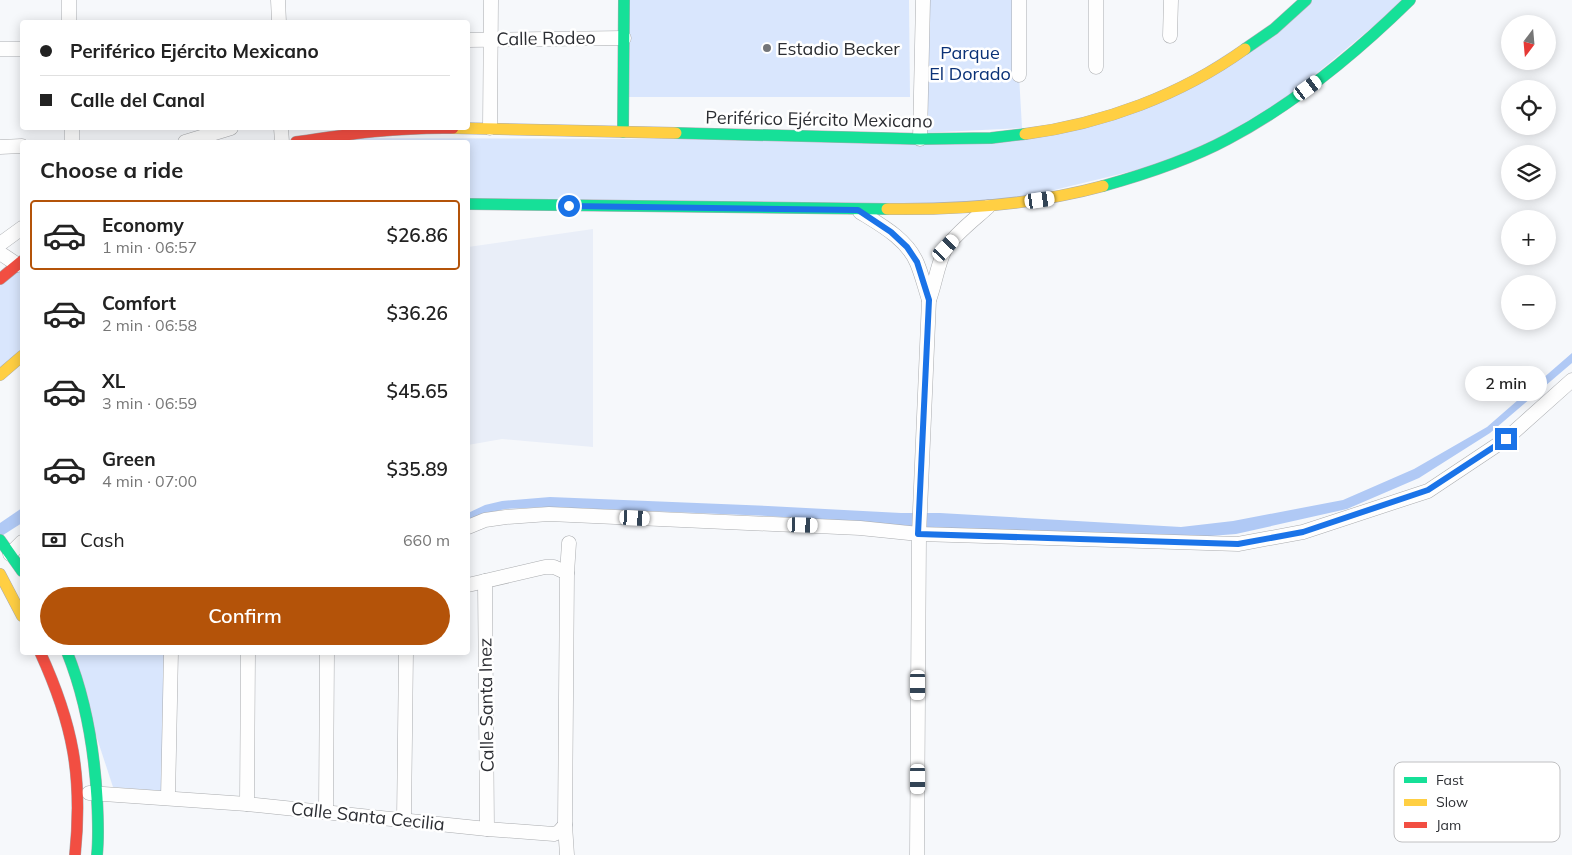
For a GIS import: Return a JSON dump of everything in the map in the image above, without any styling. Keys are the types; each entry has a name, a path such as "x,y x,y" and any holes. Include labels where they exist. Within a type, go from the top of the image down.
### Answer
{"main road":[{"path":"623,132 624,0"},
{"name":"Periférico Ejército Mexicano","path":"470,128 920,139 991,138 1045,131 1099,118 1146,103 1193,81 1233,58 1274,29 1306,0"},
{"path":"470,204 933,210 988,207 1057,197 1117,183 1167,166 1227,139 1280,108 1335,68 1377,33 1410,0"},
{"name":"Periférico Ejército Mexicano","path":"309,140 356,133 405,130"},
{"path":"0,279 20,263"},
{"path":"0,375 20,358"},
{"path":"0,540 20,568"},
{"path":"0,574 16,591 20,608"},
{"path":"41,655 52,677 70,733 77,768 79,826 75,855"},
{"path":"68,655 85,702 93,748 97,794 97,855"}],"street":[{"path":"69,0 69,20"},
{"path":"278,0 279,20"},
{"path":"490,128 491,0"},
{"path":"920,139 923,0"},
{"path":"1019,75 1020,0"},
{"path":"1096,0 1096,67"},
{"path":"1170,36 1171,0"},
{"name":"Calle Rodeo","path":"470,40 624,38"},
{"path":"0,49 20,49"},
{"path":"192,140 224,130"},
{"path":"0,147 20,146"},
{"path":"917,855 918,534 929,300 946,248 988,207"},
{"path":"858,210 891,232 907,247 917,262 929,300"},
{"path":"0,244 20,229"},
{"path":"0,253 20,263"},
{"path":"470,526 485,520 549,514 860,528 918,534 1238,544 1303,532 1428,490 1506,439 1572,380"},
{"path":"566,855 569,543"},
{"path":"10,554 20,544"},
{"path":"470,585 545,567 554,567 568,573"},
{"name":"Calle Santa Inez","path":"485,581 488,829"},
{"path":"168,798 171,655"},
{"path":"246,804 248,655"},
{"path":"326,811 327,655"},
{"path":"404,819 406,655"},
{"name":"Calle Santa Cecilia","path":"78,792 326,811 488,829 554,834 559,832 565,825"}],"shaded area":[{"path":"593,229 593,447 502,439 470,445 470,247"}],"green space":[{"name":"Estadio Becker","path":"625,0 909,0 910,97 623,97"},
{"name":"Parque El Dorado","path":"923,0 1019,0 1019,75 1022,128 921,133"},
{"path":"1311,0 1405,0 1275,108 1174,161 988,206 470,203 470,140 323,140 336,138 988,140 1150,103"},
{"path":"20,266 20,355 0,374 0,282"},
{"path":"70,655 164,655 162,791 113,787"}],"water":[{"path":"1572,353 1572,363 1490,433 1419,478 1347,509 1236,534 1185,538 938,528 768,516 549,507 505,509 493,512 470,523 470,512 485,505 502,501 550,497 901,513 940,513 1181,527 1233,521 1343,500 1414,469 1487,427"},
{"path":"20,509 20,524 0,537 0,523"}],"traffic: fast":[{"path":"623,132 624,0"},
{"path":"1245,49 1274,29 1306,0"},
{"path":"1103,186 1183,160 1213,147 1278,110 1347,58 1410,0"},
{"path":"676,133 920,139 991,138 1025,134"},
{"path":"470,204 887,209"},
{"path":"0,540 20,568"},
{"path":"68,655 84,705 91,742 96,779 97,855"}],"traffic: slow":[{"path":"1025,134 1083,123 1140,105 1195,80 1245,49"},
{"path":"470,128 676,133"},
{"path":"887,209 996,205 1050,198 1103,186"},
{"path":"0,375 20,358"},
{"path":"0,574 20,612"}],"traffic: jam":[{"path":"309,140 400,130"},
{"path":"0,279 20,263"},
{"path":"41,655 61,703 73,751 78,800 75,855"}],"place":[{"name":"Estadio Becker","path":"767,48"}],"route":[{"path":"569,206 858,210 891,232 907,247 917,262 929,300 918,534 1238,544 1303,532 1428,490 1506,439"}]}
